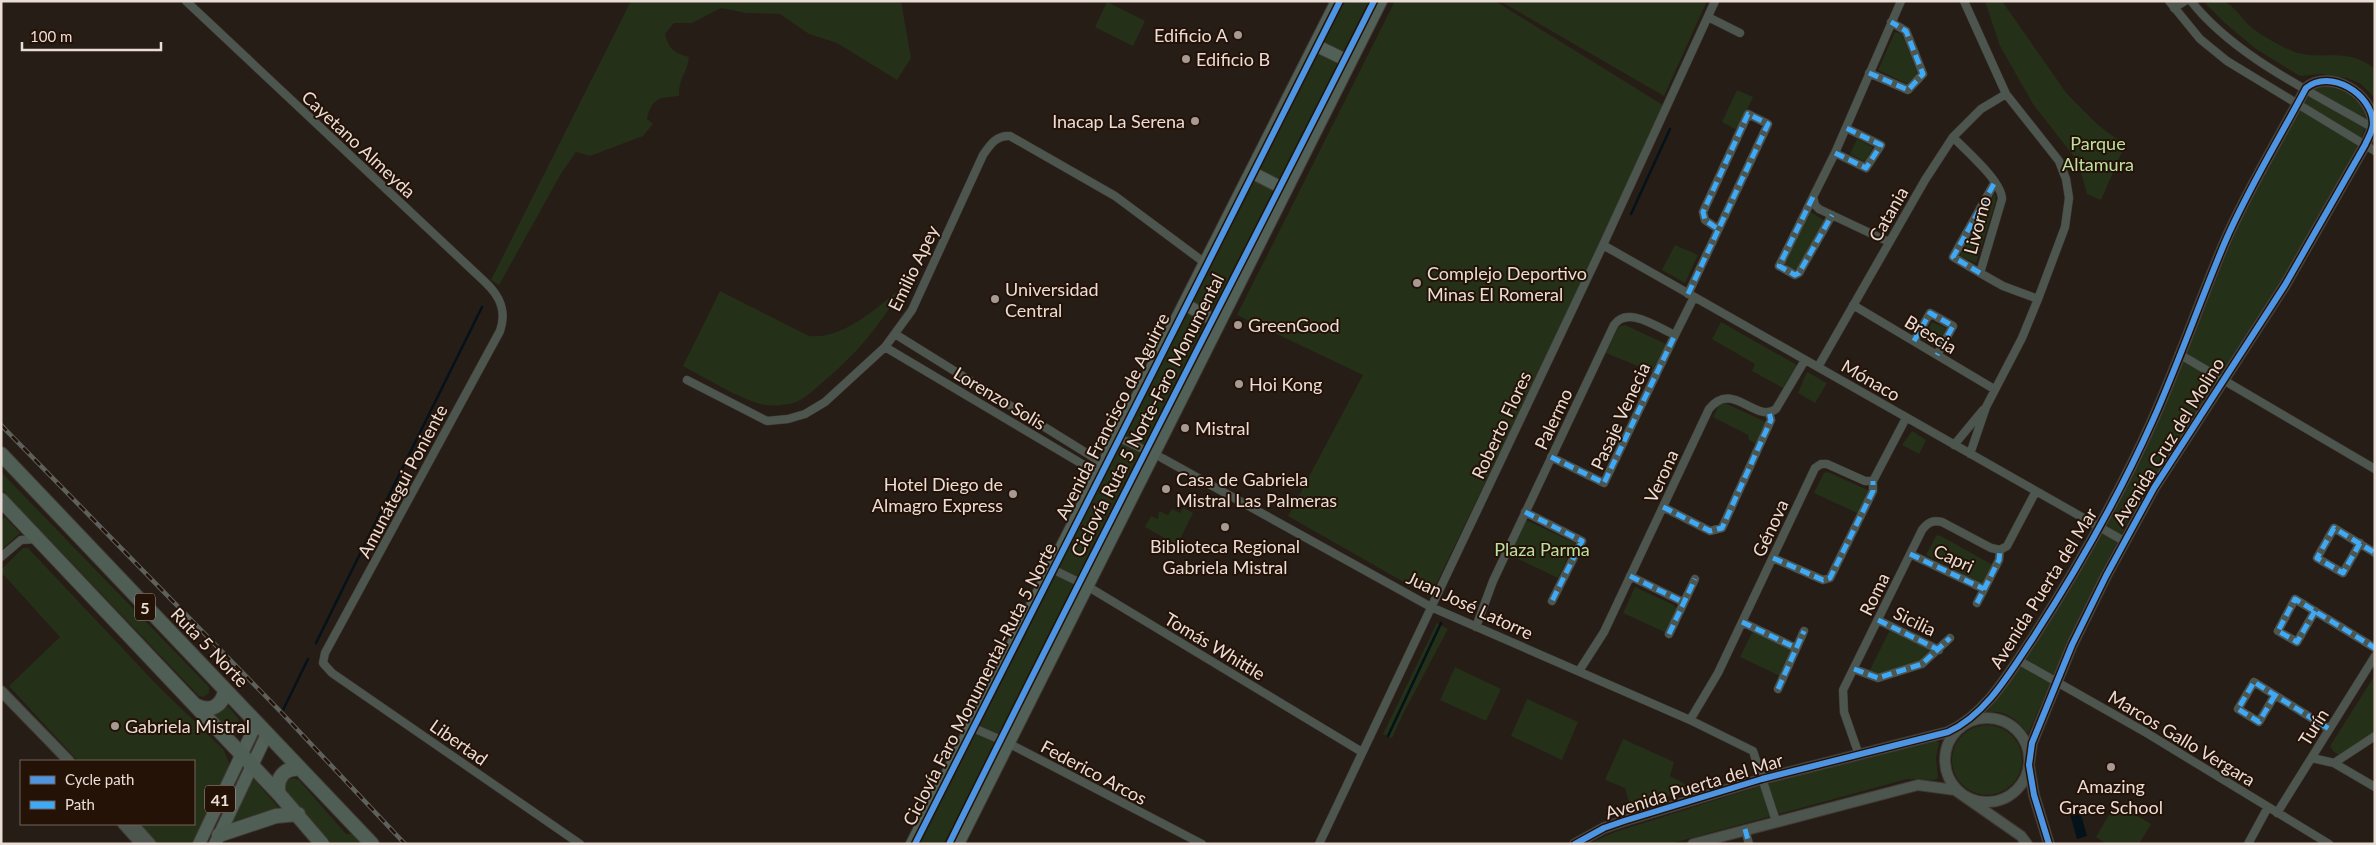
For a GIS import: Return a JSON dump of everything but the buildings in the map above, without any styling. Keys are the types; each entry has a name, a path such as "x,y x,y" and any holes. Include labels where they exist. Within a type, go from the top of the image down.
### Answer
{"highway":[{"name":"Ruta 5 Norte","path":"1,454 372,844"},
{"name":"5","path":"1,500 280,794 319,841"},
{"path":"196,706 206,709 215,707 221,702 224,690"},
{"path":"280,794 278,786 280,777 287,771 300,769"},
{"path":"217,839 276,816 298,814"}],"main road":[{"name":"Avenida Francisco de Aguirre","path":"912,844 1337,1"},
{"path":"958,844 1381,1"},
{"path":"1315,45 1350,62"},
{"path":"1251,172 1286,190"},
{"path":"1184,304 1219,323"},
{"name":"41","path":"199,844 256,724"},
{"name":"41","path":"217,839 267,734"}],"street":[{"name":"Cayetano Almeyda","path":"186,1 494,290 504,313"},
{"name":"Roberto Flores","path":"1318,844 1603,245 1715,1"},
{"path":"1832,215 1799,273 1795,275 1779,266 1835,153 1900,1"},
{"path":"1964,1 2006,94 2059,161 2068,188 2068,208 2065,227 2022,338 1986,407 1970,454"},
{"path":"2169,1 2191,29 2217,53 2375,151"},
{"path":"2174,8 2185,1"},
{"path":"2191,1 2210,23 2238,46 2374,129"},
{"path":"1708,17 1740,33"},
{"path":"1869,73 1908,90 1923,74 1906,31 1892,22"},
{"path":"2306,88 2324,81 2340,83 2352,90 2368,106 2374,129"},
{"name":"Avenida Puerta del Mar","path":"1969,798 1952,784 1945,763 1949,742 1963,725 1984,705 2018,660 2070,579 2100,527 2154,418 2241,208 2306,88"},
{"name":"Catania","path":"1818,368 1925,180 1953,137 1981,109 2006,94"},
{"path":"1674,335 1718,229 1768,124 1748,114 1703,212 1705,220 1718,229"},
{"path":"1835,153 1866,168 1881,145 1846,128"},
{"name":"Avenida Cruz del Molino","path":"2049,844 2034,795 2029,764 2032,742 2089,610 2124,541 2176,451 2289,278 2374,129"},
{"name":"Emilio Apey","path":"687,380 767,421 788,419 805,414 825,402 885,347 912,310 983,155 997,138 1010,136 1115,196 1205,263"},
{"name":"Livorno","path":"1953,137 1995,182 2000,189 2002,199 1980,273 2002,286 2038,299"},
{"path":"1980,273 1953,256 1995,182"},
{"path":"1813,197 1815,205 1819,209 1889,242"},
{"name":"Mónaco","path":"1603,245 2124,541"},
{"name":"Brescia","path":"1853,305 1994,389"},
{"name":"Amunátegui Poniente","path":"323,663 325,653 500,331 504,313"},
{"path":"1914,341 1930,313 1953,326 1936,355"},
{"name":"Palermo","path":"1476,627 1492,581 1617,321 1624,316 1633,316 1674,335"},
{"name":"Lorenzo Solis","path":"895,334 1101,469"},
{"name":"Pasaje Venecia","path":"1552,457 1604,483 1674,335"},
{"name":"Lorenzo Solis","path":"885,347 1101,469"},
{"path":"2179,354 2375,469"},
{"path":"1663,507 1710,530 1722,528 1771,420 1769,412 1776,409 1805,360"},
{"name":"Verona","path":"1579,671 1604,632 1712,405 1721,399 1731,398 1769,412"},
{"path":"1954,444 1986,407"},
{"path":"1773,558 1823,580 1830,578 1873,491 1873,481 1906,418"},
{"name":"Juan José Latorre","path":"1117,437 1154,454 1431,607 1690,720 1753,751 1776,821"},
{"name":"Génova","path":"1690,720 1718,673 1818,465 1828,464 1865,482 1873,481"},
{"path":"1977,603 1999,560 2000,550 2007,546 2036,491"},
{"path":"1525,512 1582,541 1552,601"},
{"name":"Roma","path":"1859,755 1842,702 1843,690 1922,530 1927,524 1935,520 1992,548 2000,550"},
{"path":"2360,543 2343,573 2317,558 2334,528 2360,543 2375,553"},
{"path":"1,557 21,540 38,539"},
{"name":"Capri","path":"1910,554 1984,589"},
{"name":"Tomás Whittle","path":"1052,569 1087,586 1362,752"},
{"path":"1630,576 1683,602"},
{"path":"1669,634 1695,579"},
{"path":"2315,612 2297,642 2278,631 2295,599 2375,648"},
{"name":"Sicilia","path":"1878,620 1939,650"},
{"path":"1742,622 1796,648"},
{"path":"1778,689 1804,631"},
{"name":"Sicilia","path":"1854,669 1878,678 1922,664 1950,638"},
{"name":"Turín","path":"2278,813 2375,656"},
{"name":"Marcos Gallo Vergara","path":"2018,660 2057,681 2328,844"},
{"name":"Libertad","path":"323,663 332,673 580,844"},
{"path":"2275,696 2259,722 2238,709 2254,682 2330,729"},
{"path":"1,691 68,760"},
{"name":"Avenida Puerta del Mar","path":"1575,844 1624,821 1762,779 1930,737 1976,719 1989,717 2003,720 2014,728 2023,738 2028,751 2029,764"},
{"name":"Federico Arcos","path":"971,727 1008,743 1202,844"},
{"path":"2334,763 2375,736"},
{"path":"2312,758 2334,763 2375,787"},
{"path":"1969,798 1988,801 2008,796 2018,788 2025,777 2029,764"},
{"path":"1693,844 1918,785 1955,790 2021,836 2027,844"},
{"path":"2248,844 2268,807"},
{"path":"124,825 141,844"},
{"path":"134,825 151,844"},
{"path":"1745,829 1749,844"}],"green space":[{"path":"631,1 901,1 911,58 897,80 837,43 809,34 780,14 746,13 721,8 692,23 674,23 665,34 668,43 679,54 689,57 687,68 680,84 679,96 662,98 651,106 647,119 653,124 643,136 590,156 576,152 562,172 499,285 491,280"},
{"path":"1341,1 1378,1 953,844 917,844"},
{"name":"Complejo Deportivo Minas El Romeral","path":"1395,1 1495,1 1666,107 1430,597 1288,516 1363,375 1237,315"},
{"path":"1500,1 1707,1 1664,96"},
{"name":"Parque Altamura","path":"1985,1 2002,1 2067,94 2098,125 2125,145 2101,200 2087,194 2078,162 2033,104 2000,46"},
{"path":"2203,1 2223,1 2227,3 2255,30 2290,50 2301,54 2343,56 2364,62 2375,69 2375,98 2361,84 2347,78 2321,74 2300,76 2256,49 2225,23"},
{"path":"1107,2 1145,21 1133,46 1095,27"},
{"path":"1895,32 1902,34 1918,74 1907,84 1878,70"},
{"path":"2319,85 2341,90 2355,98 2365,110 2367,117 2359,142 2302,252 2129,519 2081,613 2028,734 2010,716 1999,712 1986,713 2045,627 2100,539 2158,420 2245,210 2308,94"},
{"path":"1737,90 1753,97 1737,130 1722,122"},
{"path":"1857,139 1873,147 1865,162 1850,154"},
{"path":"1995,193 1996,201 1976,263 1960,256 1962,248"},
{"path":"1809,211 1825,221 1800,266 1794,270 1785,266 1785,259"},
{"path":"1675,245 1698,255 1685,283 1662,270"},
{"path":"902,288 877,326 857,350 814,390 796,402 786,405 757,403 683,366 720,291 809,336 822,336 847,328 859,321"},
{"path":"1721,322 1797,365 1783,388 1752,371 1755,364 1712,339"},
{"path":"1932,322 1946,328 1937,347 1923,340"},
{"path":"1625,325 1666,344 1652,372 1606,353 1618,327"},
{"path":"1807,372 1827,383 1815,403 1798,393"},
{"path":"1720,403 1727,404 1766,422 1756,444 1749,440 1748,435 1713,417"},
{"path":"1912,431 1926,440 1919,454 1902,445"},
{"path":"1,472 209,687 209,693 204,697 199,696 1,489"},
{"path":"1828,472 1870,491 1859,514 1814,493 1824,473"},
{"path":"1183,508 1193,513 1177,545 1145,527 1151,516 1158,519 1159,511 1168,515 1172,509 1180,513"},
{"path":"5,517 20,533 1,550 1,520"},
{"name":"Plaza Parma","path":"1526,520 1575,543 1558,578 1510,555"},
{"path":"1939,535 1993,565 1983,584 1926,555 1936,536"},
{"path":"23,548 28,548 157,685 224,750 231,768 195,844 155,844 139,825 195,825 195,760 77,760 9,686 60,637 1,570"},
{"path":"1635,587 1674,605 1679,613 1669,634 1623,613"},
{"path":"1437,623 1448,629 1392,738 1383,734"},
{"path":"1891,628 1935,650 1921,662 1878,676 1870,670"},
{"path":"1753,631 1793,649 1782,677 1740,657"},
{"path":"1455,667 1501,689 1486,721 1440,700"},
{"path":"2375,675 2375,731 2364,742 2342,757 2333,751 2330,746"},
{"path":"1527,699 1578,722 1562,760 1511,736"},
{"path":"225,703 238,718 241,731 233,736 210,714"},
{"path":"1987,725 2000,728 2012,735 2019,747 2022,760 2019,773 2012,785 2000,792 1987,795 1974,792 1962,785 1955,773 1952,760 1955,747 1962,735 1974,728"},
{"path":"1935,738 1939,743 1936,758 1938,778 1934,780 1907,779 1669,844 1588,844 1615,832 1773,782"},
{"path":"1623,739 1674,762 1670,776 1692,788 1631,809 1625,788 1605,780"},
{"path":"252,777 280,809 241,819 229,826"},
{"path":"293,778 299,780 346,834 353,834 363,844 331,844 284,792 285,782"},
{"path":"2116,803 2151,824 2139,844 2106,844 2096,837"}],"shaded area":[{"path":"2078,804 2087,836 2077,839 2068,807"}],"waterway":[{"path":"1631,214 1670,129"},
{"path":"316,643 482,307"},
{"path":"1388,736 1441,623"},
{"path":"283,710 308,659"}],"railway":[{"path":"1,425 279,710 405,844"}],"marked path":[{"path":"1869,73 1908,90 1923,74 1906,31 1891,22"},
{"path":"1688,294 1768,124 1748,114 1703,212 1705,220 1718,229"},
{"path":"1835,153 1866,168 1881,145 1846,128"},
{"path":"1980,273 1953,257 1995,182"},
{"path":"1813,197 1779,266 1795,275 1799,273 1832,215"},
{"path":"1914,341 1930,313 1953,326 1937,355"},
{"path":"1551,457 1604,483 1675,335"},
{"path":"1663,507 1710,531 1722,528 1771,420 1769,412"},
{"path":"1773,558 1823,580 1830,578 1873,491 1873,481"},
{"path":"1525,512 1582,541 1552,601"},
{"path":"2360,543 2343,573 2317,558 2334,528 2375,553"},
{"path":"1977,603 1999,560 2000,550"},
{"path":"1910,554 1984,589"},
{"path":"1630,576 1683,602"},
{"path":"1669,634 1695,579"},
{"path":"2315,611 2297,642 2278,631 2295,599 2375,648"},
{"path":"1878,620 1939,650"},
{"path":"1742,622 1796,648"},
{"path":"1778,689 1804,631"},
{"path":"1854,669 1878,678 1922,664 1950,638"},
{"path":"2275,695 2259,722 2238,709 2254,682 2329,729"},
{"path":"1745,829 1749,844"}],"cycle path":[{"name":"Ciclovía Ruta 5 Norte-Faro Monumental","path":"915,844 1340,1"},
{"name":"Ciclovía Ruta 5 Norte-Faro Monumental","path":"949,844 1054,632 1374,1"},
{"path":"1575,844 1604,828 1624,821 1762,779 1948,732 1962,724 1986,703 2006,678 2050,612 2112,504 2163,398 2234,222 2306,88 2326,81 2348,87 2358,94 2371,112 2372,129 2365,145 2285,285 2154,488 2106,576 2072,645 2032,743 2029,765 2034,795 2049,844"}],"place":[{"name":"Edificio A","path":"1238,35"},
{"name":"Edificio B","path":"1186,59"},
{"name":"Inacap La Serena","path":"1195,121"},
{"name":"Complejo Deportivo Minas El Romeral","path":"1417,283"},
{"name":"Universidad Central","path":"995,299"},
{"name":"GreenGood","path":"1238,325"},
{"name":"Hoi Kong","path":"1239,384"},
{"name":"Mistral","path":"1185,428"},
{"name":"Casa de Gabriela Mistral Las Palmeras","path":"1166,489"},
{"name":"Hotel Diego de Almagro Express","path":"1013,494"},
{"name":"Biblioteca Regional Gabriela Mistral","path":"1225,527"},
{"name":"Gabriela Mistral","path":"115,726"},
{"name":"Amazing Grace School","path":"2111,767"}]}
